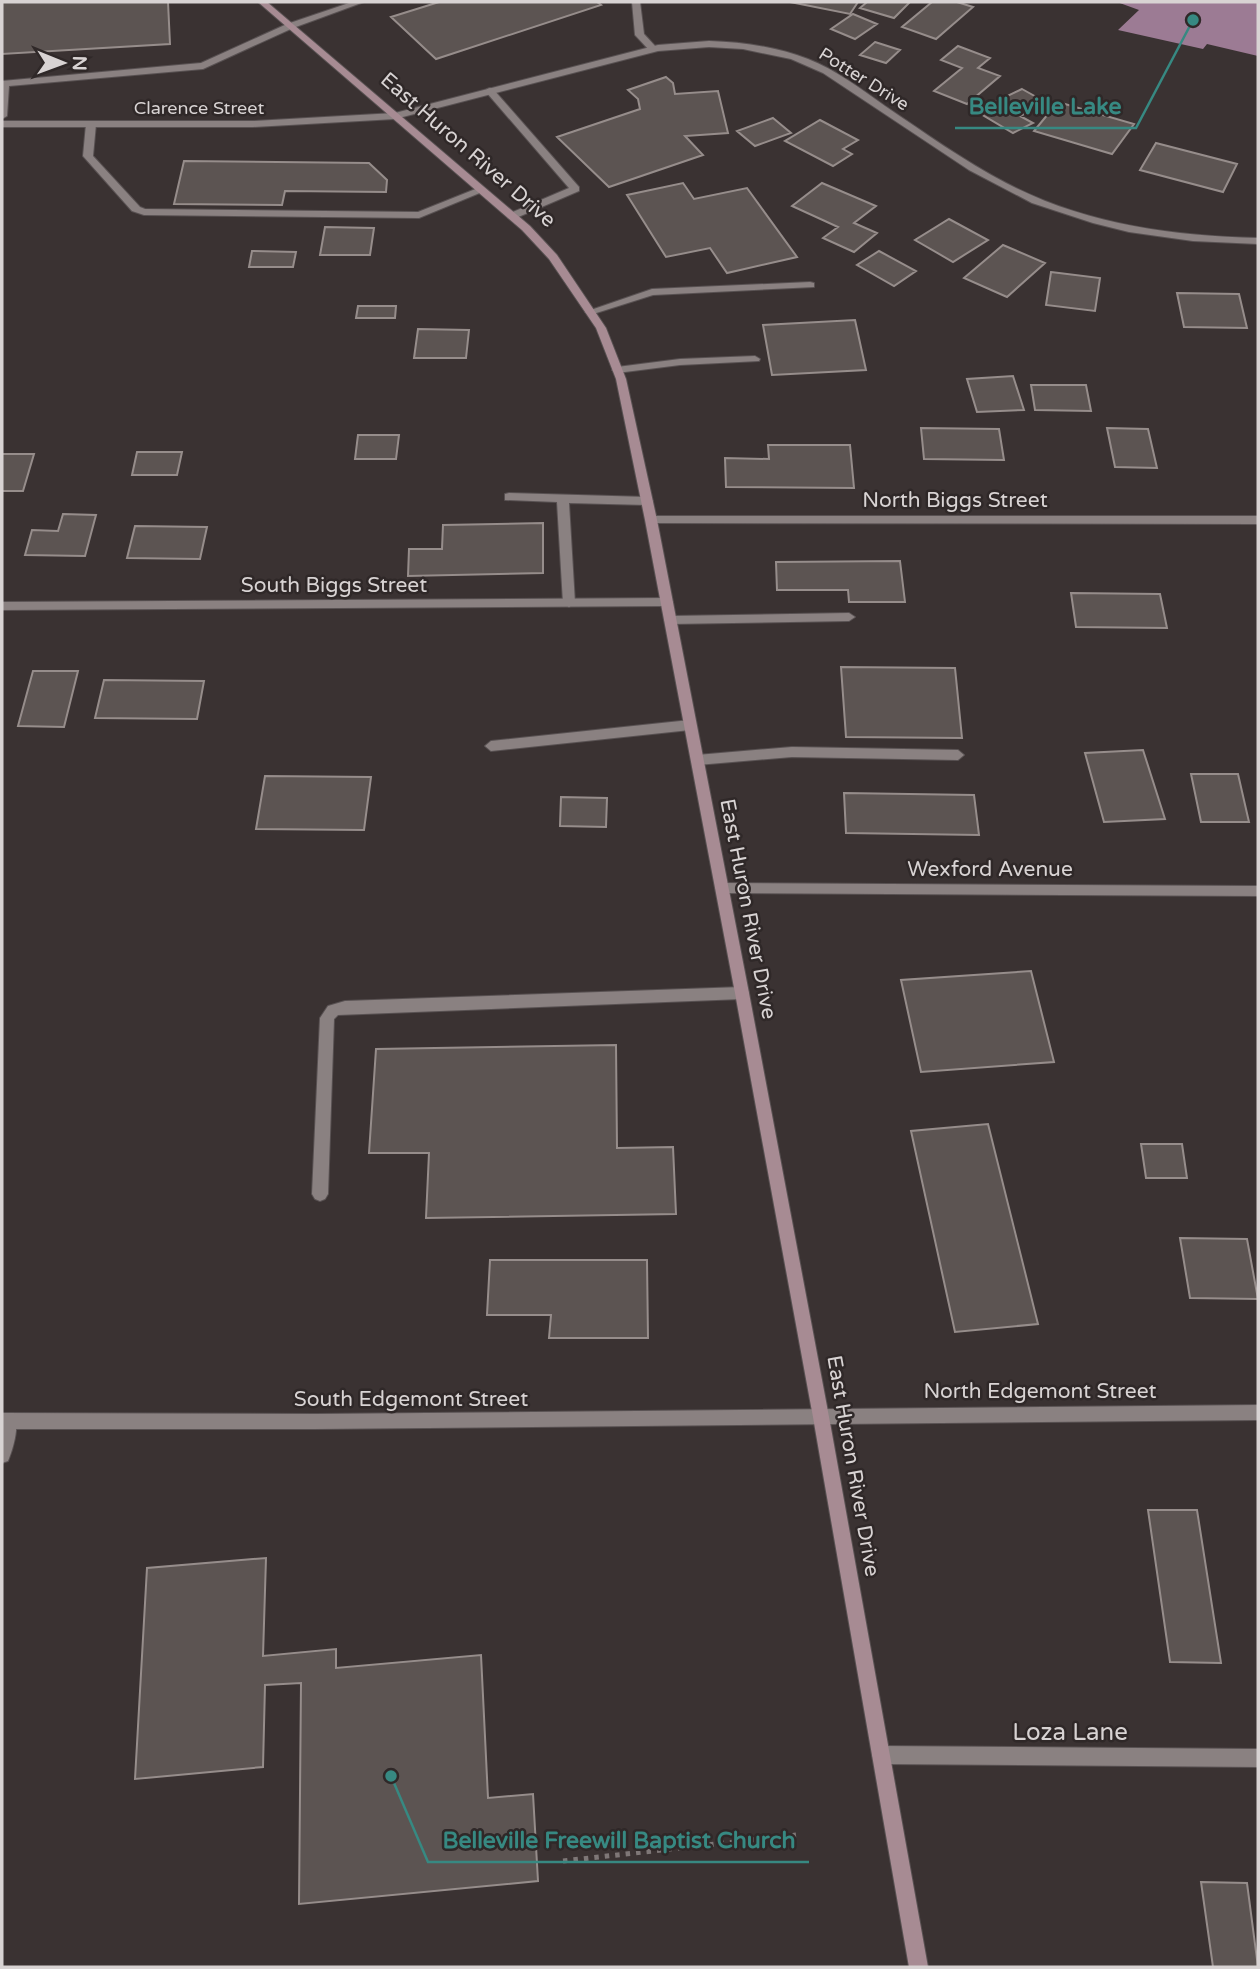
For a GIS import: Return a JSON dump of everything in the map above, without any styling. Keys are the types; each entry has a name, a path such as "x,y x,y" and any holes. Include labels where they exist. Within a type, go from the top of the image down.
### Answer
{"main road":[{"name":"East Huron River Drive","path":"262,2 512,216 553,257 601,328 617,370 647,500 742,993 919,1967"}],"street":[{"path":"2,116 3,84 203,66 290,26 360,2"},
{"path":"636,2 640,35 653,49"},
{"name":"Potter Drive","path":"395,116 653,49 682,45 733,44 796,57 827,70 929,140 1005,187 1034,199 1118,226 1175,236 1258,241"},
{"path":"491,91 575,189 512,216"},
{"name":"Clarence Street","path":"2,124 253,124 395,116"},
{"path":"91,124 88,156 136,209 145,212 419,215 482,190"},
{"path":"590,312 652,292 810,285"},
{"path":"617,370 680,362 755,359"},
{"path":"509,497 647,500"},
{"path":"564,499 569,603"},
{"name":"North Biggs Street","path":"651,520 1258,520"},
{"name":"South Biggs Street","path":"2,606 667,602"},
{"path":"670,620 849,617"},
{"path":"491,746 690,725"},
{"path":"697,760 792,752 958,755"},
{"name":"Wexford Avenue","path":"722,888 1258,891"},
{"path":"320,1194 327,1018 333,1010 345,1007 742,993"},
{"name":"North Edgemont Street","path":"821,1417 930,1413 1258,1412"},
{"name":"South Edgemont Street","path":"6,1421 821,1417"},
{"path":"2,1455 6,1421"},
{"name":"Loza Lane","path":"881,1755 1258,1758"}],"path":[{"path":"564,1861 796,1835"}],"shaded area":[{"path":"1117,2 1258,2 1258,56 1207,44 1203,49 1118,30 1139,10"}],"building":[{"path":"2,2 168,2 170,44 2,54"},
{"path":"439,2 597,2 601,5 436,59 391,17"},
{"path":"790,2 858,2 850,14"},
{"path":"867,2 910,2 894,18 860,8"},
{"path":"932,2 957,2 973,7 936,39 902,27"},
{"path":"853,14 877,24 855,39 831,29"},
{"path":"875,42 900,50 886,63 860,55"},
{"path":"958,46 990,58 978,68 1000,76 967,104 934,91 962,68 941,60"},
{"path":"666,77 673,83 675,94 718,91 728,133 685,136 703,155 609,187 557,137 640,109 638,99 628,90"},
{"path":"1022,89 1047,103 1020,116 1033,123 1013,133 976,111"},
{"path":"1058,102 1134,124 1112,154 1034,131"},
{"path":"773,118 791,133 755,146 737,131"},
{"path":"820,120 858,140 843,149 852,154 833,166 785,141"},
{"path":"1156,143 1237,164 1223,192 1140,170"},
{"path":"184,161 369,163 387,180 386,192 285,191 282,205 174,204"},
{"path":"683,183 694,199 747,188 797,257 727,273 710,248 666,257 627,195"},
{"path":"822,183 876,206 854,223 877,233 854,252 823,238 838,227 792,206"},
{"path":"949,219 988,240 953,262 915,240"},
{"path":"325,227 374,228 370,255 320,255"},
{"path":"1003,245 1045,263 1007,297 964,278"},
{"path":"252,251 296,252 293,267 249,267"},
{"path":"879,251 916,271 894,286 857,265"},
{"path":"1051,272 1100,278 1095,311 1046,305"},
{"path":"1177,293 1239,294 1247,328 1184,327"},
{"path":"358,306 396,306 395,318 356,318"},
{"path":"855,320 866,370 772,375 763,325"},
{"path":"418,329 469,330 466,358 414,358"},
{"path":"1013,376 1024,410 977,412 967,379"},
{"path":"1031,385 1086,385 1091,411 1035,410"},
{"path":"921,428 999,429 1004,460 924,459"},
{"path":"1107,428 1148,429 1157,468 1115,467"},
{"path":"358,435 399,435 396,459 355,459"},
{"path":"768,445 850,445 854,488 726,487 725,458 769,459"},
{"path":"137,452 182,452 177,475 132,475"},
{"path":"2,454 34,454 23,491 2,491"},
{"path":"63,514 96,515 85,556 25,555 32,530 58,531"},
{"path":"543,523 543,573 408,576 409,549 442,549 443,525"},
{"path":"135,526 207,527 200,559 127,558"},
{"path":"900,561 905,602 849,602 848,590 777,590 776,562"},
{"path":"1071,593 1160,594 1167,628 1076,627"},
{"path":"841,667 955,668 962,738 846,737"},
{"path":"33,671 78,671 64,727 18,726"},
{"path":"104,680 204,681 197,719 95,718"},
{"path":"1143,750 1165,819 1104,822 1085,753"},
{"path":"1191,774 1238,774 1249,822 1201,822"},
{"path":"265,776 371,777 364,830 256,829"},
{"path":"844,793 974,795 979,835 846,833"},
{"path":"561,797 607,798 606,827 560,826"},
{"path":"1031,971 1054,1062 921,1072 901,980"},
{"path":"616,1045 617,1148 673,1147 676,1214 426,1218 429,1153 369,1153 376,1049"},
{"path":"988,1124 1038,1324 955,1332 911,1131"},
{"path":"1141,1144 1182,1144 1187,1178 1146,1178"},
{"path":"1180,1238 1247,1239 1258,1299 1190,1298"},
{"path":"490,1260 647,1260 648,1338 549,1338 551,1315 487,1315"},
{"path":"1148,1510 1197,1510 1221,1663 1170,1662"},
{"path":"266,1558 263,1656 336,1649 336,1668 481,1655 488,1798 533,1794 538,1881 299,1904 301,1683 265,1685 263,1767 135,1779 147,1568"},
{"path":"1201,1882 1247,1883 1258,1967 1213,1967"}],"place":[{"name":"Belleville Lake","path":"1193,20"},
{"name":"Belleville Freewill Baptist Church","path":"391,1776"}]}
